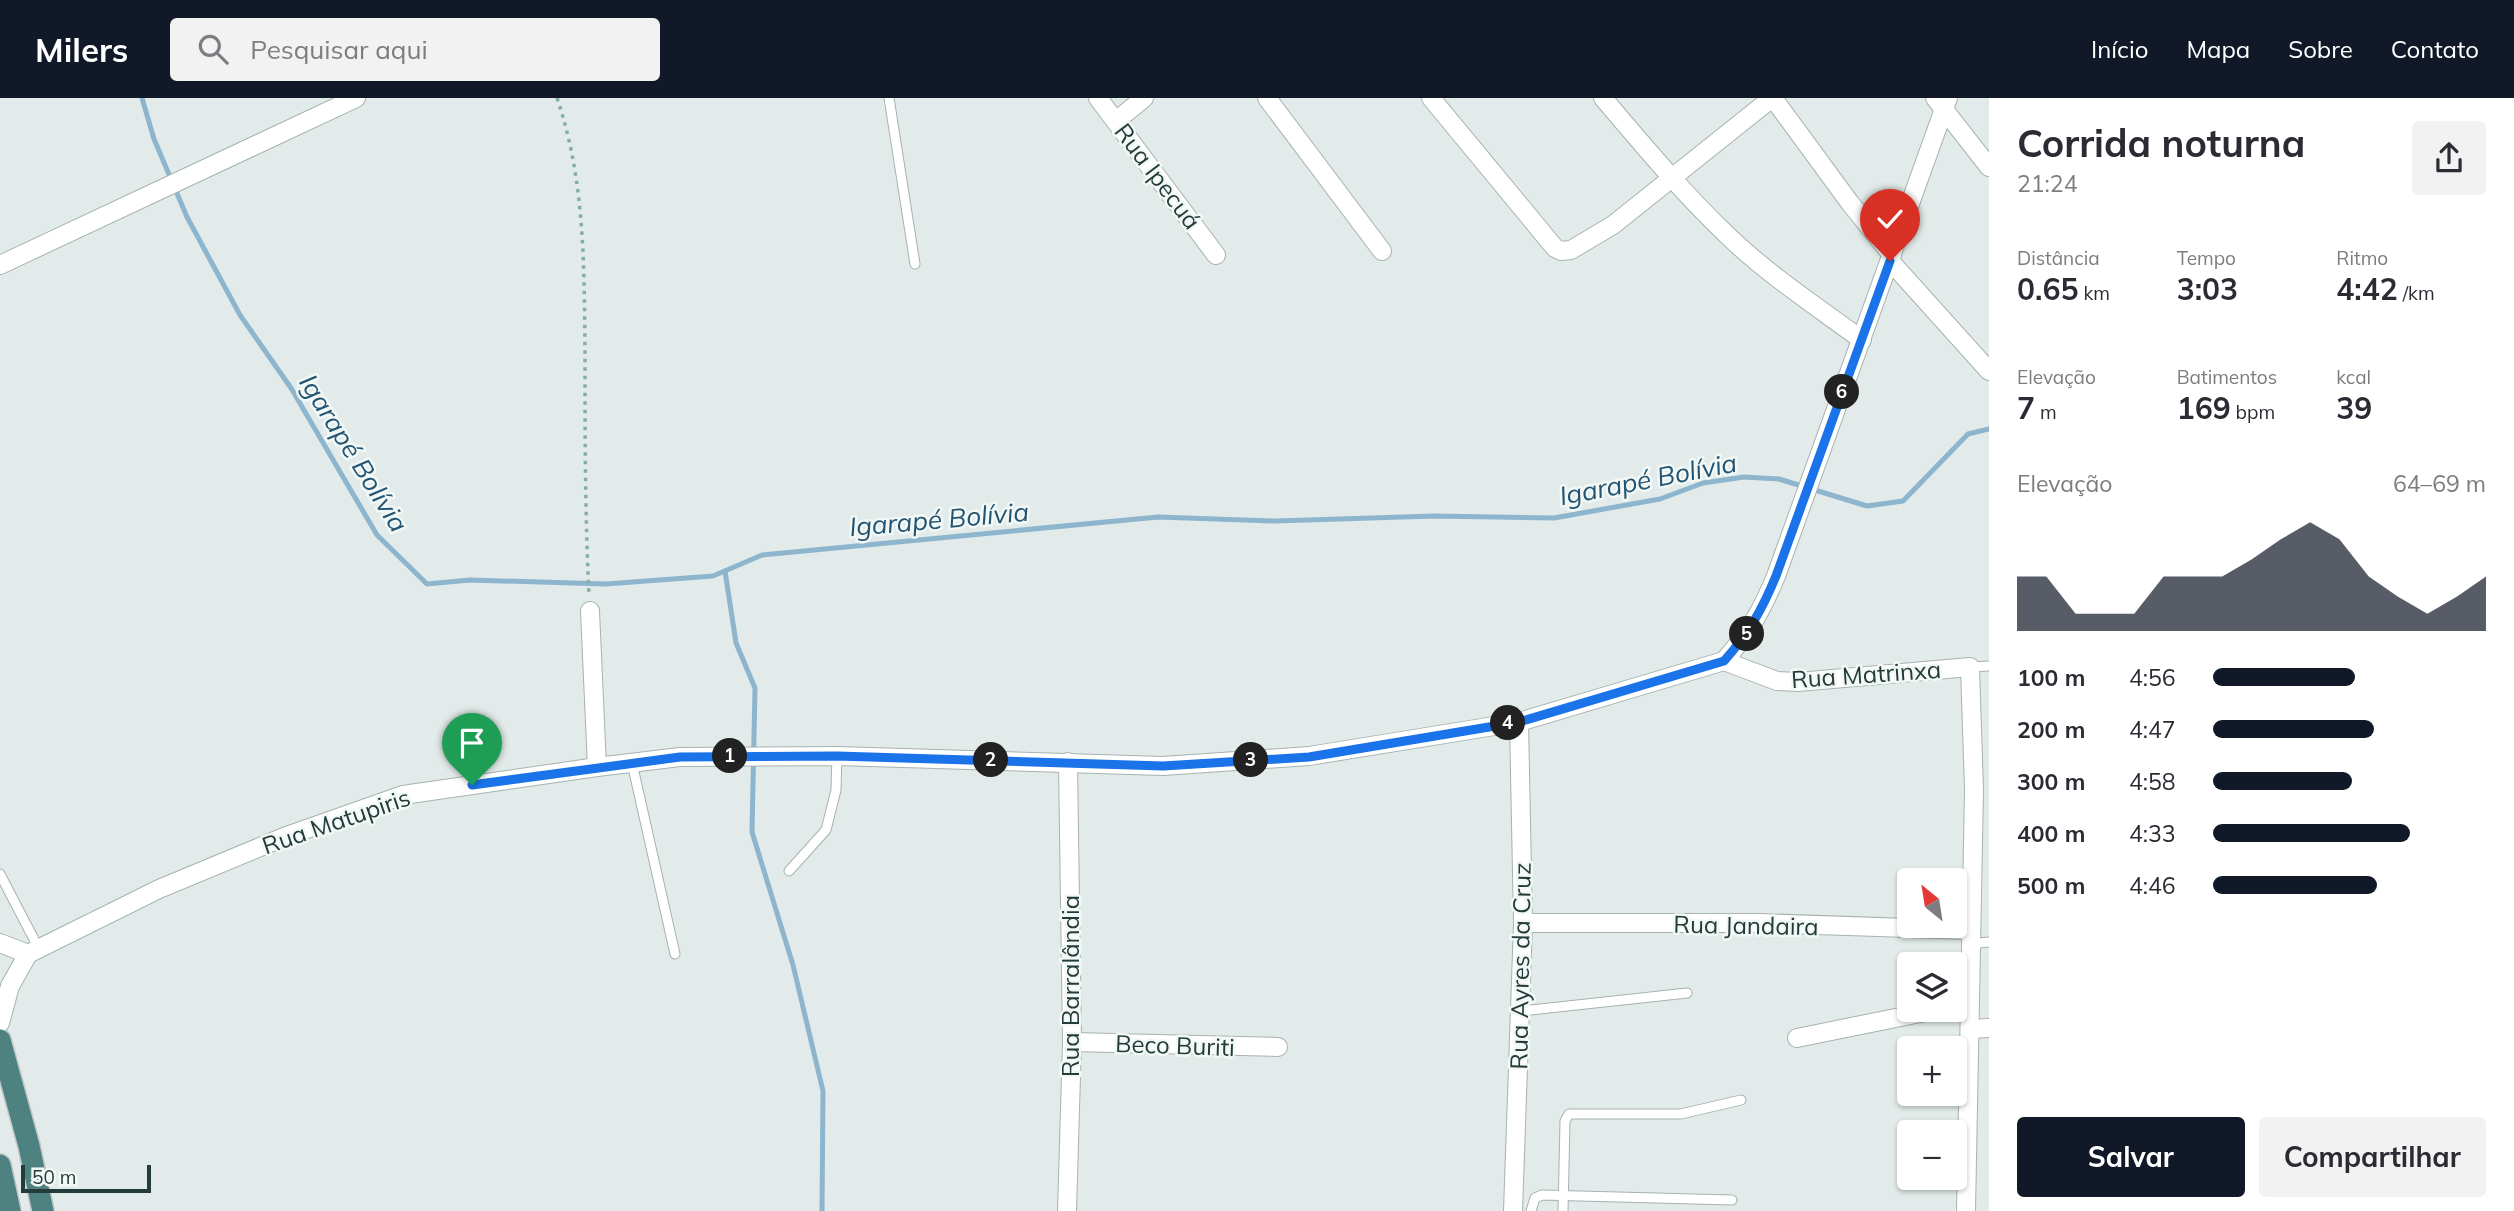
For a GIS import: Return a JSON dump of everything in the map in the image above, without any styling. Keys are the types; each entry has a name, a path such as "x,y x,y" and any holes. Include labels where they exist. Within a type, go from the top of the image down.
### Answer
{"highway":[{"path":"0,1040 29,1146 43,1211"},
{"path":"0,1165 10,1211"}],"street":[{"path":"0,265 356,98"},
{"name":"Rua Ipecuá","path":"1098,98 1216,255"},
{"path":"1116,121 1144,98"},
{"path":"1267,98 1382,251"},
{"path":"1431,98 1555,248 1561,251 1571,250 1613,225 1772,98 1891,258 1989,371"},
{"path":"1603,98 1671,179 1727,235 1782,282 1862,340"},
{"path":"1724,661 1745,637 1762,609 1776,576 1891,258 1942,102"},
{"path":"1942,102 1989,167"},
{"path":"590,611 597,766"},
{"name":"Rua Matrinxa","path":"1724,661 1777,681 1798,682 1970,667"},
{"name":"Rua Matupiris","path":"34,951 159,890 284,837 403,795 597,766 680,757 837,756 1163,766 1309,757 1519,722 1724,661"},
{"path":"1967,966 1974,790 1970,667"},
{"name":"Rua Ayres da Cruz","path":"1513,1211 1521,1011 1519,722"},
{"name":"Rua Barralândia","path":"1067,1211 1072,1042 1068,762"},
{"name":"Rua Jandaira","path":"1522,923 1759,923 1970,937"},
{"path":"0,943 34,951 10,986 0,1023"},
{"path":"1797,1038 1897,1018"},
{"path":"1966,1211 1970,1029 1967,1018"},
{"path":"1970,1029 1989,1028"},
{"name":"Beco Buriti","path":"1072,1042 1278,1047"}],"lane":[{"path":"889,98 915,264"},
{"path":"1970,667 1989,666"},
{"path":"789,870 826,830 836,790 837,756"},
{"path":"632,763 675,954"},
{"path":"0,874 34,951"},
{"path":"1970,937 1989,942"},
{"path":"1521,1011 1687,993"},
{"path":"1563,1211 1565,1121 1569,1114 1681,1114 1741,1100"},
{"path":"1531,1211 1535,1198 1542,1195 1732,1200"}],"path":[{"path":"557,98 568,130 584,237 587,555 590,611"}],"waterway":[{"name":"Igarapé Bolívia","path":"142,98 154,139 187,217 240,315 291,388 377,535 427,584 470,580 606,584 713,576 762,555 1158,517 1275,521 1434,516 1554,518 1660,499 1703,483 1744,477 1779,479 1867,506 1903,501 1968,434 1989,429"},
{"path":"725,571 736,643 755,688 752,832 793,965 823,1091 822,1211"}],"route":[{"path":"472,785 597,766 680,757 837,756 1163,766 1309,757 1519,722 1724,661 1745,637 1762,609 1776,576 1890,261"}]}
